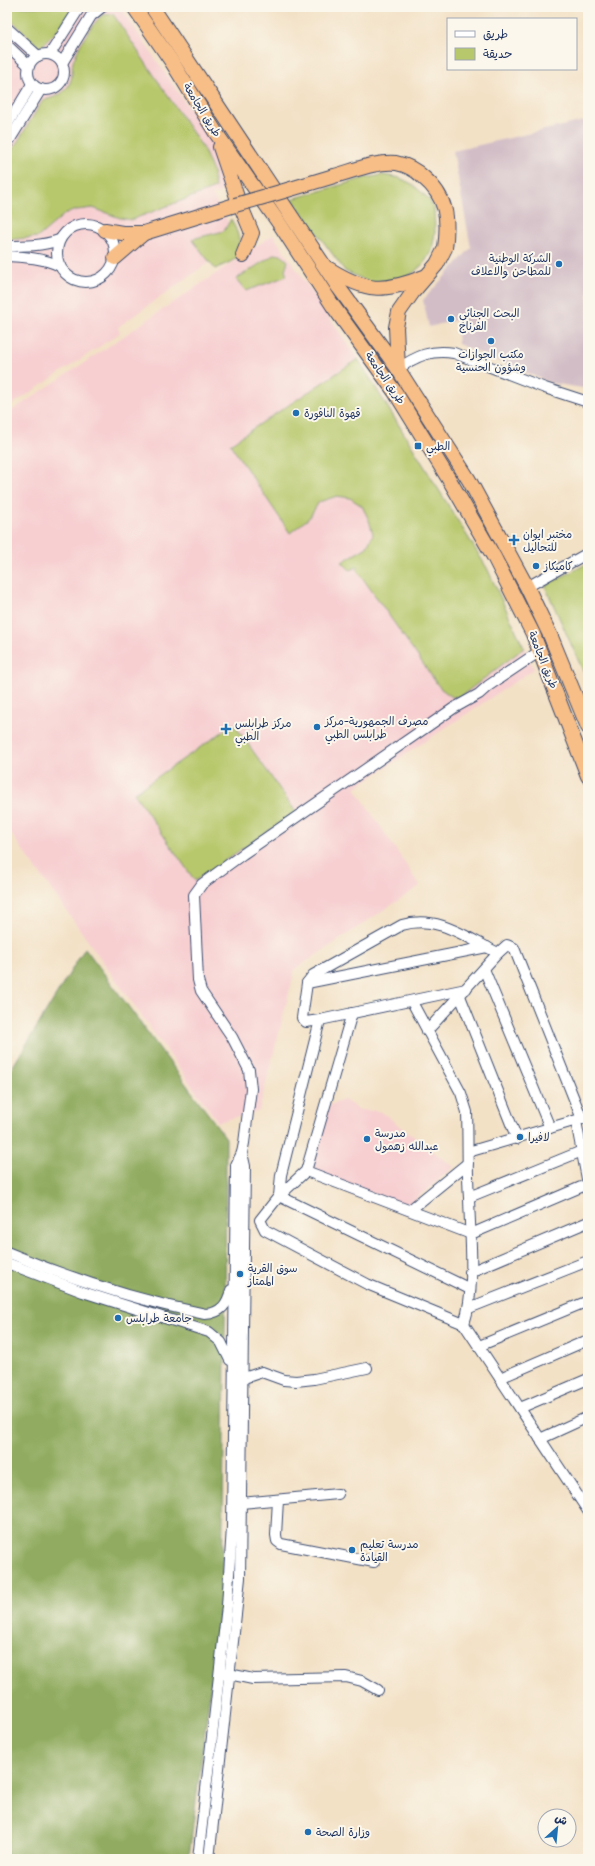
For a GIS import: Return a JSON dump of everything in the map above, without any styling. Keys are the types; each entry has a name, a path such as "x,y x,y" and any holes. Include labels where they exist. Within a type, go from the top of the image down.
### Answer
{"highway":[{"name":"طريق الجامعة","path":"134,7 176,69 216,133 281,226 333,306 396,392 450,481 494,557 533,634 588,776"},
{"name":"طريق الجامعة","path":"152,7 325,267 398,369 469,480 527,587 551,637 588,727"},
{"path":"216,133 237,197 252,233 243,255"},
{"path":"105,230 128,234 144,233 372,165 397,163 409,167 433,185 443,200 447,220 445,248 436,264 399,312 396,327 398,369"},
{"path":"115,258 144,233"},
{"path":"325,267 356,285 375,289 395,287 426,277"}],"street":[{"path":"50,54 80,7"},
{"path":"62,63 91,16 102,7"},
{"path":"7,28 38,56"},
{"path":"7,45 29,66"},
{"path":"50,54 57,57 62,63 64,74 60,83 51,89 37,87 28,75 29,66 38,56 50,54"},
{"path":"7,125 37,87"},
{"path":"7,144 37,87"},
{"path":"91,224 105,230 114,243 115,258 108,272 94,281 78,281 64,273 56,253 59,240 64,233 76,225 91,224"},
{"path":"7,246 48,244 59,240"},
{"path":"7,256 37,258 60,266"},
{"path":"398,369 415,358 430,352 443,351 454,353 545,388 588,402"},
{"path":"527,587 588,553"},
{"path":"209,1859 225,1674 227,1606 232,1527 232,1366 236,1165 242,1153 251,1090 249,1070 232,1037 201,991 198,980 194,900 195,891 202,884 243,854 461,704 468,697 488,686 540,651"},
{"path":"463,993 320,1020 306,1022 302,1018 308,983 313,975 402,925 414,922 442,924 498,953"},
{"path":"306,1171 471,1234 588,1184 582,1151 582,1119 514,948 507,945 498,953 427,1031"},
{"path":"308,983 487,947"},
{"path":"484,969 550,1128"},
{"path":"463,993 517,1139"},
{"path":"412,1002 465,1103 471,1234 469,1308 464,1324"},
{"path":"352,1014 306,1171 279,1196 260,1220 265,1230 367,1284 464,1324 588,1511"},
{"path":"279,1196 281,1175 320,1020"},
{"path":"468,1152 582,1119"},
{"path":"469,1197 582,1151"},
{"path":"198,1859 240,1578 242,1503 241,1379 245,1166 242,1153"},
{"path":"410,1210 468,1163"},
{"path":"279,1196 470,1289"},
{"path":"470,1272 588,1222"},
{"path":"7,1252 120,1294 157,1304 205,1314 214,1313 220,1310 228,1299 234,1279"},
{"path":"469,1308 588,1261"},
{"path":"7,1263 83,1292 201,1329 215,1336 226,1350 232,1366"},
{"path":"479,1346 588,1301"},
{"path":"154,1314 157,1304"},
{"path":"176,1322 179,1308"},
{"path":"500,1378 588,1340"},
{"path":"241,1379 262,1372 284,1380 296,1382 314,1380 367,1368"},
{"path":"520,1408 588,1379"},
{"path":"540,1439 588,1417"},
{"path":"242,1503 338,1494"},
{"path":"278,1500 276,1536 277,1541 281,1544 374,1562"},
{"path":"225,1674 253,1679 346,1677 362,1681 378,1690"}],"shaded area":[{"path":"7,7 120,7 213,144 228,189 212,195 239,241 118,327 120,333 7,408"},
{"path":"588,120 588,389 551,383 458,344 456,320 429,327 423,300 471,248 453,151"},
{"name":"مركز طرابلس الطبي","path":"273,235 373,381 487,568 534,669 355,788 420,886 295,969 259,1111 218,1122 7,828 7,414"},
{"name":"مدرسة عبدالله زهمول","path":"344,1100 360,1110 380,1111 454,1167 407,1206 307,1169 330,1105"}],"green space":[{"path":"7,7 73,7 59,29 40,48 7,16"},
{"path":"113,14 203,148 213,172 215,188 131,220 120,218 93,208 77,210 66,213 38,237 7,240 7,159 43,100 52,98 64,92 69,85 72,77 76,53 89,30 102,15"},
{"path":"383,175 400,178 412,184 428,198 434,208 435,232 432,250 424,263 413,273 397,282 378,286 345,271 292,199 365,178"},
{"path":"231,219 239,239 240,250 235,259 215,269 192,239 224,231"},
{"path":"275,254 281,255 288,261 285,270 287,276 246,291 236,279"},
{"path":"358,359 487,568 524,648 460,697 452,697 440,688 357,570 359,566 350,570 342,562 367,547 373,534 369,520 362,506 350,498 337,496 319,502 309,518 290,533 230,444"},
{"path":"588,563 588,670 584,673 545,586"},
{"path":"234,724 296,812 195,881 134,793"},
{"name":"جامعة طرابلس","path":"85,948 226,1138 222,1598 189,1856 7,1857 7,1076"}],"place":[{"name":"الشركة الوطنية للمطاحن والاعلاف","path":"559,264"},
{"name":"البحث الجنائي الفرناج","path":"451,319"},
{"name":"مكتب الجوازات وشؤون الحنسية","path":"491,341"},
{"name":"قهوة النافورة","path":"296,413"},
{"name":"الطبي","path":"418,446"},
{"name":"مختبر ايوان للتحاليل","path":"514,540"},
{"name":"كاميكاز","path":"536,566"},
{"name":"مصرف الجمهورية-مركز طرابلس الطبي","path":"317,727"},
{"name":"مركز طرابلس الطبي","path":"226,729"},
{"name":"لافيرا","path":"520,1137"},
{"name":"مدرسة عبدالله زهمول","path":"367,1139"},
{"name":"سوق القرية الممتاز","path":"240,1274"},
{"name":"جامعة طرابلس","path":"118,1318"},
{"name":"مدرسة تعليم القيادة","path":"352,1550"},
{"name":"وزارة الصحة","path":"308,1832"}]}
